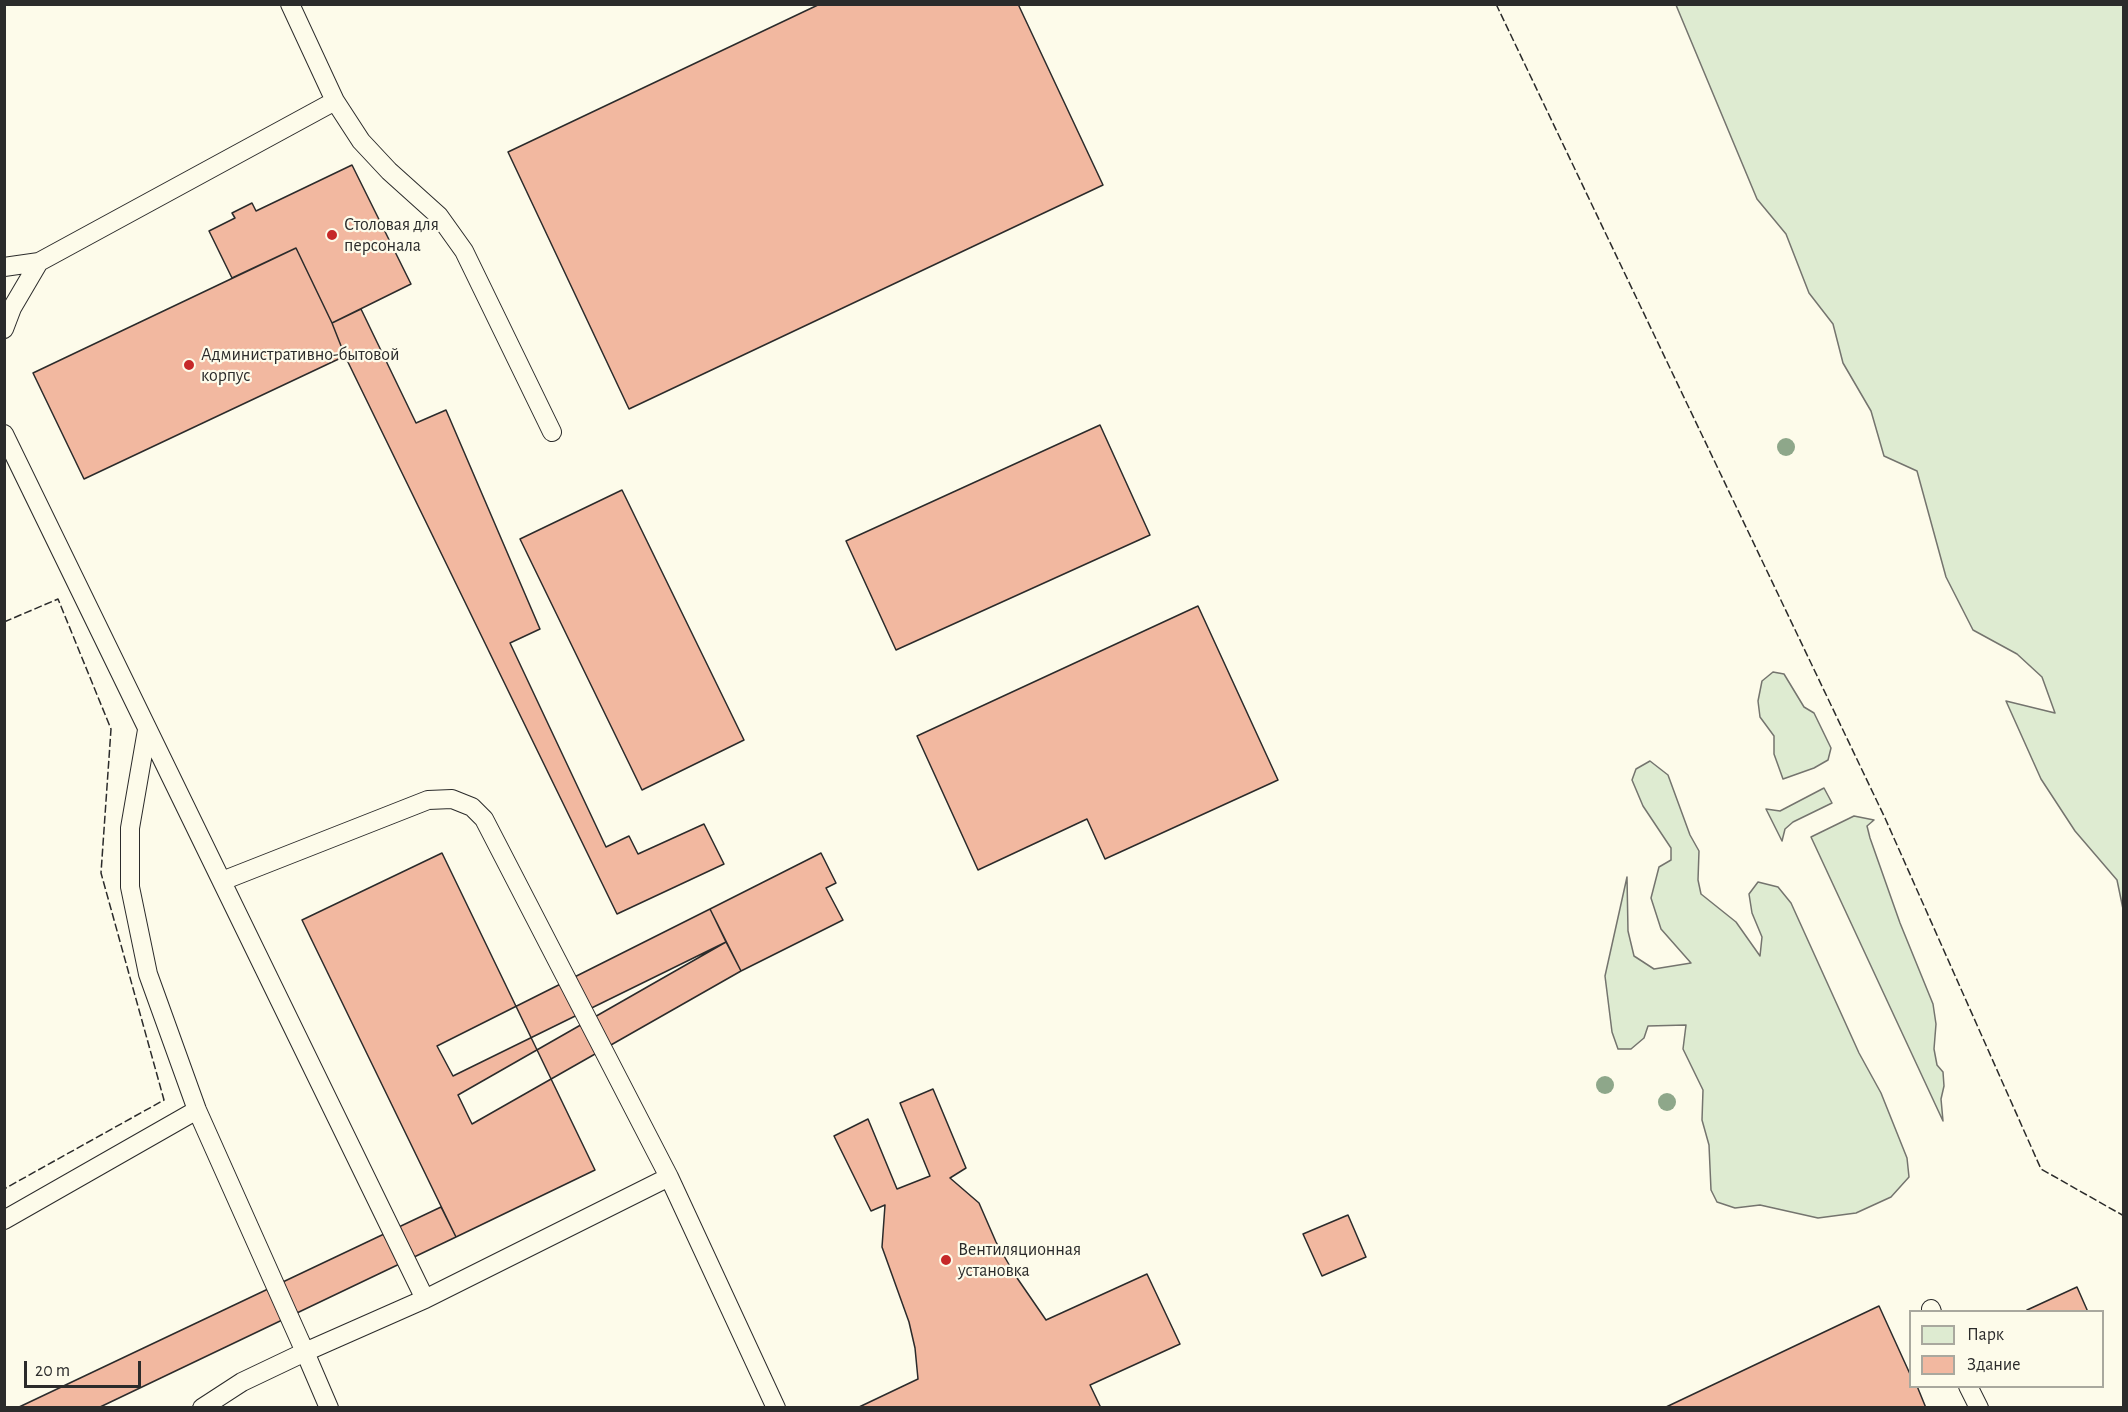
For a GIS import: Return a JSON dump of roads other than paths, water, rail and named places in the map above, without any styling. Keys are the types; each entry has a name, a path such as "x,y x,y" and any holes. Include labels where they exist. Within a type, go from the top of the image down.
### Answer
{"lane":[{"path":"290,4 335,101 361,141 389,171 439,216 464,251 552,432"},
{"path":"4,267 39,262 335,101"},
{"path":"4,329 12,308 39,262"},
{"path":"4,434 425,1299"},
{"path":"147,730 130,828 130,887 137,931 148,974 197,1110 329,1407"},
{"path":"222,881 428,800 452,799 472,807 484,819 669,1177 776,1407"},
{"path":"4,1220 197,1110"},
{"path":"202,1407 242,1382 425,1299 669,1177"},
{"path":"1969,1388 1978,1407"}],"place":[{"name":"Столовая для персонала","path":"332,235"},
{"name":"Административно-бытовой корпус","path":"189,365"},
{"name":"Вентиляционная установка","path":"946,1260"}]}
